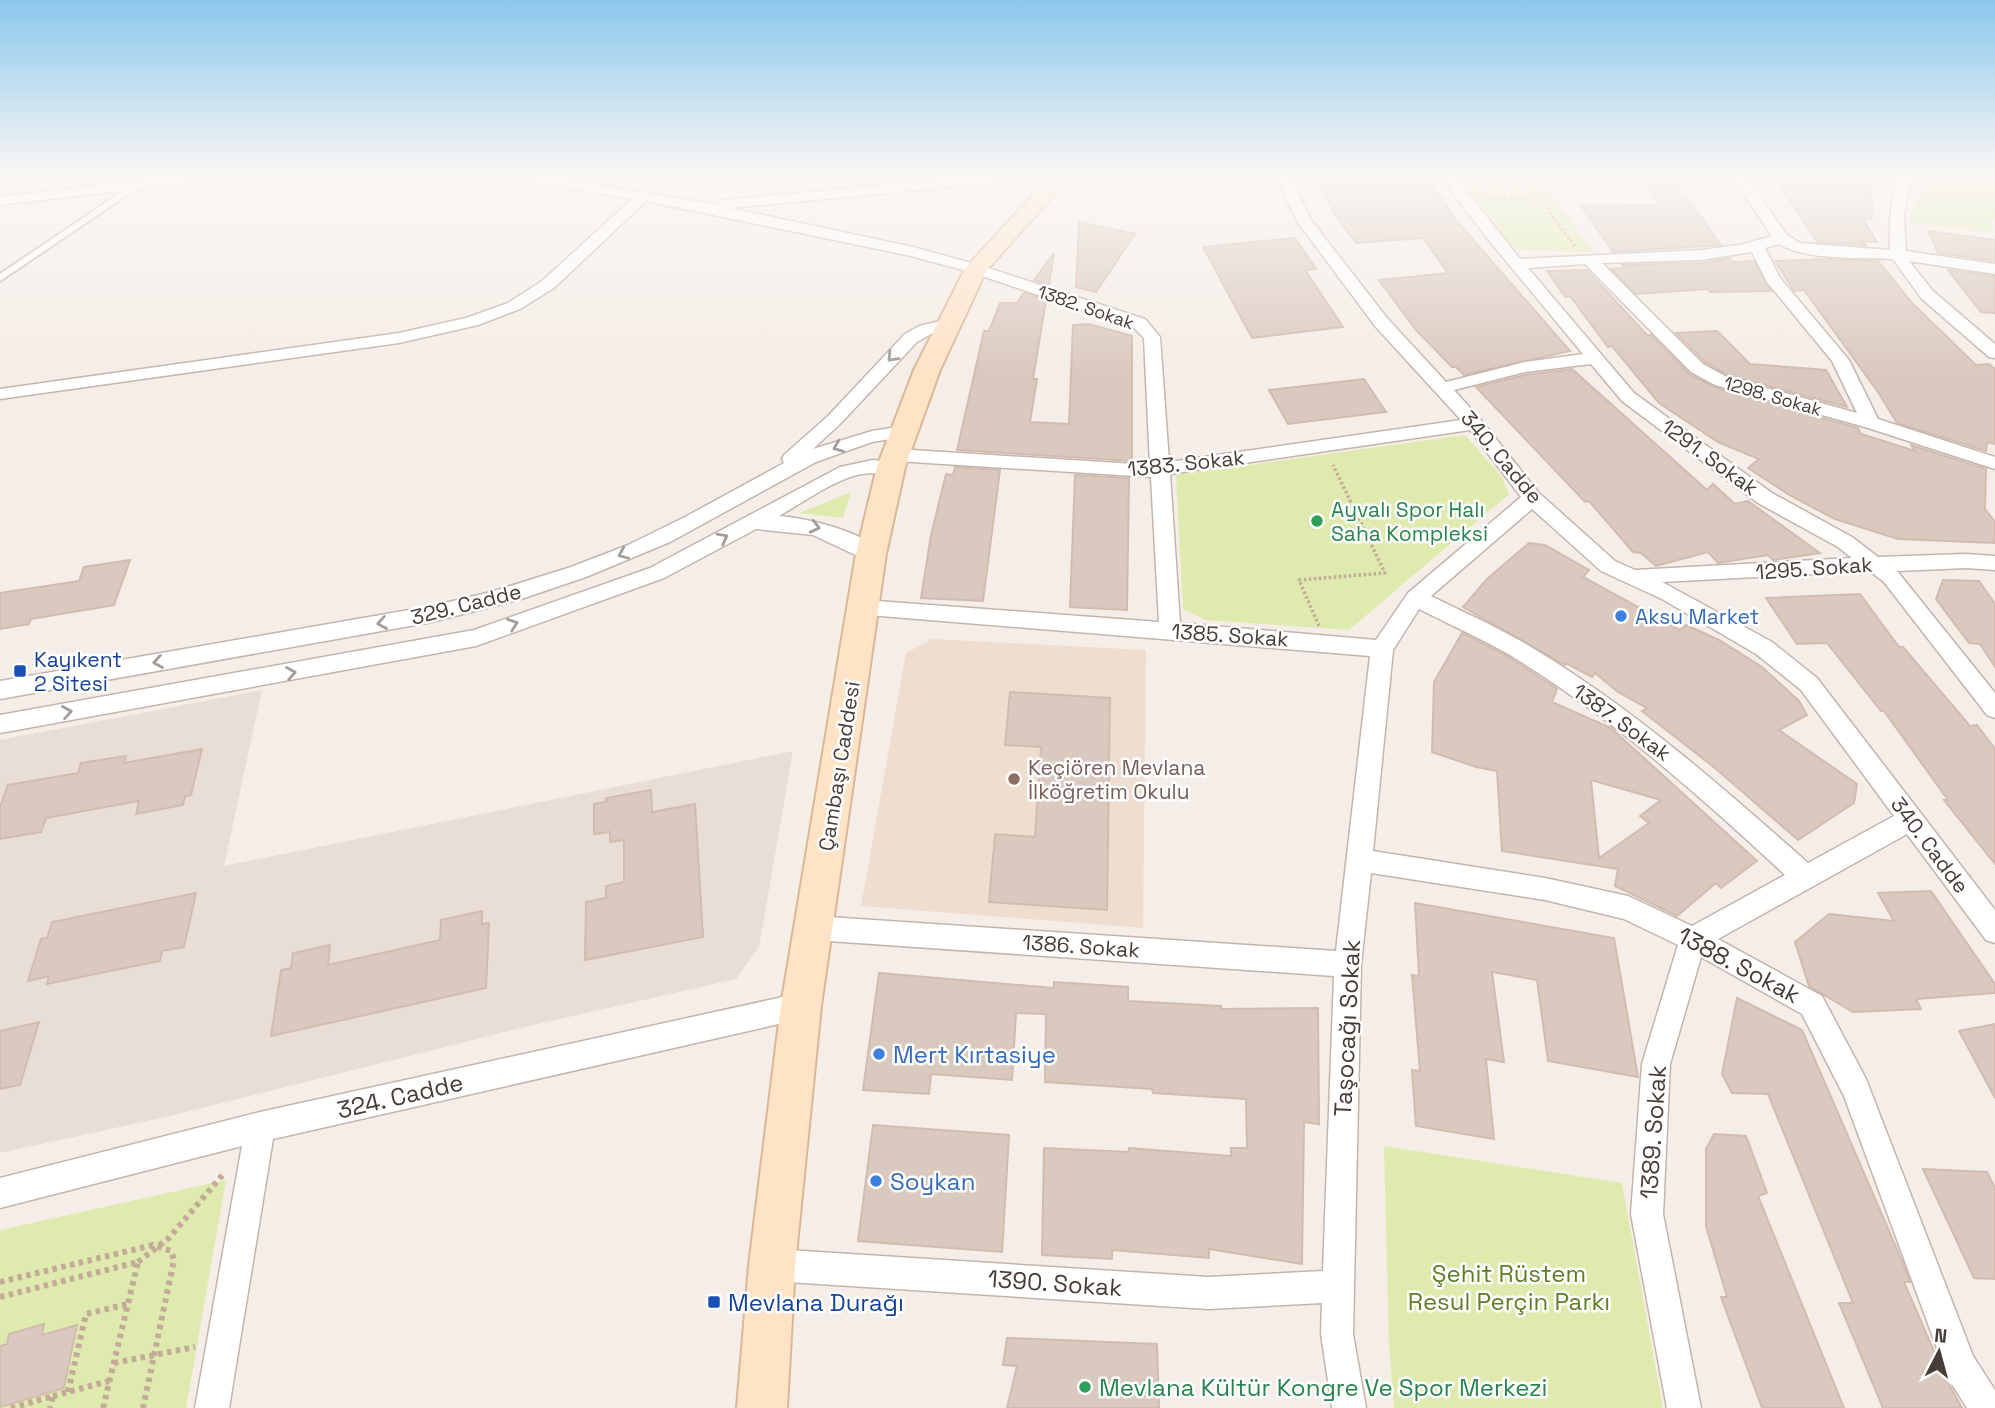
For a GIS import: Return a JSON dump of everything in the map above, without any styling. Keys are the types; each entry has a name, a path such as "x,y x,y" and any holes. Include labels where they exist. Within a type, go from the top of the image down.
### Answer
{"main road":[{"name":"Çambaşı Caddesi","path":"762,1408 772,1265 801,1006 871,554 897,451 927,370 976,269 1002,241"}],"street":[{"path":"0,394 400,338 453,327 488,317 515,305 538,291 596,241"},
{"path":"861,241 976,269"},
{"name":"340. Cadde","path":"1320,241 1381,322 1475,424 1532,498 1608,566 1669,594 1764,648 1809,684 1995,931"},
{"name":"1291. Sokak","path":"1498,241 1629,397 1765,498 1845,542 1891,577 1995,709"},
{"path":"1516,264 1716,256 1774,241"},
{"path":"1786,241 1796,247 1808,249 1898,255 1995,270"},
{"path":"1898,241 1898,255 1914,282 1995,353"},
{"path":"1757,247 1773,279 1839,360 1871,424"},
{"name":"1298. Sokak","path":"1591,261 1697,368 1721,382 1871,424 1995,463"},
{"name":"1382. Sokak","path":"976,269 1139,323 1152,337 1170,631"},
{"path":"771,478 827,427 911,338 925,330 949,324"},
{"path":"1442,388 1525,367 1595,358"},
{"name":"1383. Sokak","path":"897,451 1144,472 1475,424"},
{"name":"329. Cadde","path":"0,690 420,617 496,599 623,555 696,520 771,478 852,441 897,451"},
{"name":"329. Cadde","path":"0,724 476,638 657,573 847,471 873,466 897,451"},
{"path":"1382,649 1415,598 1532,498"},
{"name":"329. Cadde","path":"753,522 784,522 827,530 871,554"},
{"name":"1295. Sokak","path":"1632,577 1874,564 1966,561 1995,563"},
{"name":"1387. Sokak","path":"1415,598 1519,650 1610,710 1709,788 1806,878"},
{"name":"1385. Sokak","path":"863,608 1326,642 1382,649"},
{"name":"Taşocağı Sokak","path":"1349,1408 1337,1334 1348,964 1382,649"},
{"path":"1693,939 1912,819"},
{"name":"1388. Sokak","path":"1359,860 1545,889 1628,908 1693,939 1812,1005 1856,1089 1960,1366 1987,1408"},
{"name":"1386. Sokak","path":"814,928 1348,964"},
{"name":"1389. Sokak","path":"1684,1408 1647,1214 1656,1064 1693,939"},
{"name":"324. Cadde","path":"0,1193 260,1127 801,1006"},
{"path":"212,1408 260,1127"},
{"name":"1390. Sokak","path":"772,1265 1208,1293 1338,1286"}],"lane":[{"path":"0,278 55,241"}],"path":[{"path":"1571,241 1591,261"},
{"path":"1326,642 1299,580 1385,573 1333,465"},
{"path":"0,1297 138,1262 160,1246 217,1182 260,1127"},
{"path":"0,1282 153,1245 171,1251 174,1260 143,1408"},
{"path":"103,1408 138,1262"},
{"path":"68,1392 86,1314 128,1304"},
{"path":"114,1363 197,1347"},
{"path":"11,1408 109,1381"},
{"path":"50,1408 53,1396"}],"shaded area":[{"name":"Keçiören Mevlana İlköğretim Okulu","path":"932,639 1146,650 1143,928 861,906 906,653"},
{"path":"262,690 224,866 793,751 759,947 736,979 520,1028 170,1116 0,1153 0,740"}],"green space":[{"path":"1507,241 1586,241 1594,252 1514,249"},
{"path":"1465,435 1501,476 1509,494 1349,630 1206,620 1183,609 1176,475"},
{"path":"851,492 843,518 799,513"},
{"name":"Şehit Rüstem Resul Perçin Parkı","path":"1384,1146 1622,1183 1663,1408 1394,1408 1389,1345"},
{"path":"226,1180 186,1408 0,1408 0,1230"}],"building":[{"path":"1078,241 1130,241 1096,292 1076,287"},
{"path":"1297,241 1316,269 1305,270 1343,327 1252,338 1203,247"},
{"path":"1354,241 1387,241 1356,243"},
{"path":"1425,241 1474,241 1570,351 1464,375 1456,367 1452,367 1416,330 1379,280 1448,273"},
{"path":"1605,241 1718,241 1721,245 1613,252"},
{"path":"1816,241 1876,241 1877,242 1862,241 1866,245"},
{"path":"1932,241 1995,241 1995,261 1938,253"},
{"path":"1054,253 1049,285 1034,280"},
{"path":"1730,258 1733,262 1754,261 1771,291 1710,292 1708,289 1636,294 1611,269 1625,268 1622,265 1701,263"},
{"path":"1775,261 1878,261 1912,303 1976,365 1989,364 1995,369 1995,444 1987,442 1986,451 1897,423 1878,392 1804,290 1794,291"},
{"path":"1587,270 1647,335 1651,335 1689,374 1714,387 1858,428 1861,434 1915,451 1911,445 1986,469 1985,509 1995,522 1995,543 1898,539 1835,519 1791,496 1748,468 1759,459 1718,442 1659,403 1612,346 1608,347 1570,296 1565,297 1547,271"},
{"path":"1948,270 1995,276 1995,313 1981,312"},
{"path":"1024,293 1046,300 1033,379 1037,379 1030,422 1069,424 1073,325 1089,324 1132,336 1132,461 957,450 984,331 989,331 1000,303 1017,303"},
{"path":"1717,331 1750,364 1826,370 1847,407 1728,375 1705,362 1676,333"},
{"path":"1572,369 1707,490 1713,484 1735,504 1748,501 1820,553 1773,560 1768,555 1718,563 1708,552 1656,566 1641,553 1633,552 1589,501 1585,502 1476,387 1525,375"},
{"path":"1364,379 1386,412 1288,424 1269,390"},
{"path":"955,467 1000,470 983,601 921,598 931,535 946,474 953,475"},
{"path":"1075,475 1129,478 1127,610 1070,607"},
{"path":"1529,543 1545,545 1589,570 1583,577 1680,630 1686,625 1719,640 1762,667 1799,701 1807,715 1779,730 1857,784 1854,803 1798,840 1715,768 1642,711 1647,708 1618,692 1595,673 1592,677 1566,663 1565,665 1463,607 1487,579"},
{"path":"130,560 114,605 31,619 29,624 0,629 0,593 79,581 84,567"},
{"path":"1943,580 1979,581 1995,604 1995,667 1980,644 1969,643 1936,599"},
{"path":"1860,594 1899,647 1903,647 1970,726 1977,725 1995,749 1995,864 1944,800 1948,800 1884,711 1881,711 1827,643 1797,644 1766,598"},
{"path":"1462,633 1509,657 1557,689 1552,702 1611,728 1757,861 1721,888 1716,883 1677,916 1615,886 1618,869 1502,851 1497,771 1432,752 1434,682","holes":["1591,780 1661,800 1640,816 1649,823 1599,858"]},
{"path":"1010,692 1110,698 1107,910 989,902 995,834 1035,837 1041,747 1005,745"},
{"path":"202,749 191,795 185,796 183,805 136,814 139,801 46,818 41,832 0,839 0,807 8,785 78,773 81,763 126,756 124,763"},
{"path":"651,790 652,812 695,804 703,937 585,960 586,902 606,898 606,886 624,882 624,840 610,842 610,832 594,834 594,804 606,802 606,798"},
{"path":"1931,891 1995,984 1995,993 1916,999 1921,1009 1853,1012 1809,986 1795,942 1829,914 1894,921 1878,893"},
{"path":"196,893 184,947 162,951 160,961 47,984 49,976 28,981 41,939 47,938 52,922"},
{"path":"1415,903 1614,938 1638,1077 1548,1061 1537,980 1492,972 1504,1062 1486,1059 1494,1139 1416,1126 1412,1070 1420,1071 1412,975 1419,976"},
{"path":"482,911 482,924 489,923 486,988 271,1036 281,970 291,968 293,953 330,945 328,965 440,940 441,920"},
{"path":"879,973 1054,988 1054,982 1128,987 1128,1001 1221,1006 1221,1009 1318,1008 1319,1124 1304,1122 1302,1264 1209,1249 1209,1258 1112,1250 1112,1259 1042,1255 1044,1148 1129,1152 1129,1148 1231,1156 1231,1148 1247,1148 1246,1099 1045,1082 1046,1014 1016,1013 1012,1080 931,1074 929,1094 863,1090"},
{"path":"1737,998 1802,1030 1903,1263 1910,1282 1904,1282 1946,1379 1962,1408 1883,1408 1839,1303 1853,1303 1768,1094 1732,1093 1722,1074"},
{"path":"39,1022 20,1085 0,1089 0,1031"},
{"path":"1995,1024 1995,1098 1959,1031"},
{"path":"873,1125 1009,1135 1002,1252 858,1241"},
{"path":"1714,1134 1746,1136 1767,1193 1758,1196 1844,1408 1762,1408 1721,1297 1727,1297 1706,1226 1706,1149"},
{"path":"1923,1169 1987,1172 1995,1188 1995,1279 1974,1278"},
{"path":"44,1324 42,1335 77,1325 64,1388 0,1407 0,1346 7,1344 9,1334"},
{"name":"Mevlana Kültür Kongre Ve Spor Merkezi","path":"1007,1338 1157,1344 1159,1408 1007,1408 1017,1366 1003,1365"}],"place":[{"name":"Ayvalı Spor Halı Saha Kompleksi","path":"1317,521"},
{"name":"Aksu Market","path":"1621,616"},
{"name":"Kayıkent 2 Sitesi","path":"20,671"},
{"name":"Keçiören Mevlana İlköğretim Okulu","path":"1014,779"},
{"name":"Mert Kırtasiye","path":"879,1054"},
{"name":"Soykan","path":"876,1181"},
{"name":"Mevlana Durağı","path":"714,1302"},
{"name":"Mevlana Kültür Kongre Ve Spor Merkezi","path":"1085,1387"}]}
